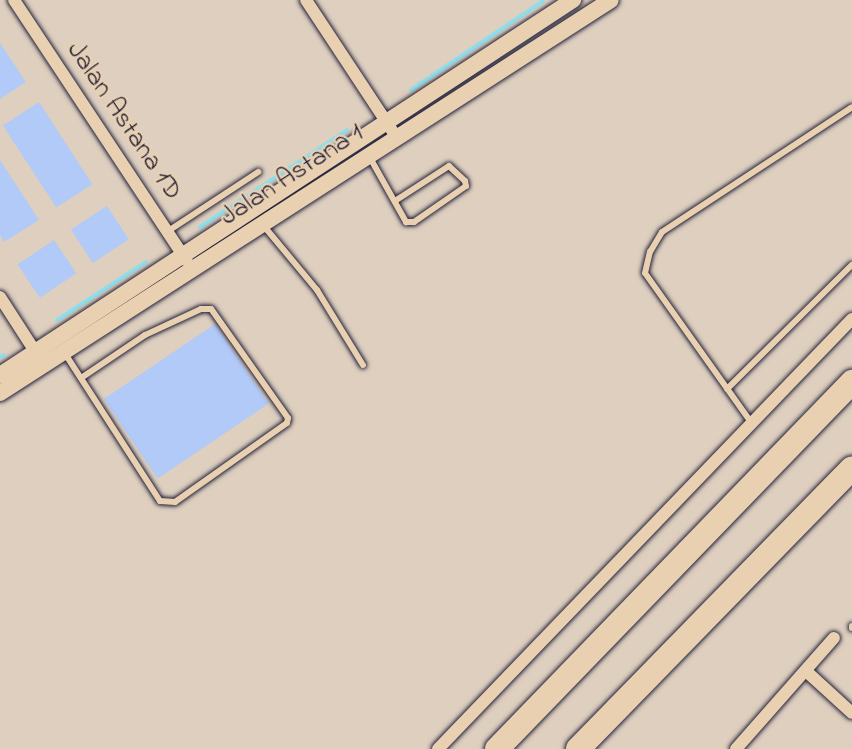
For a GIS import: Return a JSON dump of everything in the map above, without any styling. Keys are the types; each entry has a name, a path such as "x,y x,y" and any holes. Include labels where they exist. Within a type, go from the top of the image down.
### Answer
{"highway":[{"path":"497,749 852,382"},
{"path":"578,749 852,468"}],"street":[{"name":"Jalan Astana 1D","path":"14,0 188,262"},
{"path":"306,0 397,138"},
{"name":"Jalan Astana 1","path":"0,375 64,352 387,122 573,0"},
{"name":"Jalan Astana 1","path":"0,393 40,359 188,262 262,224 607,1"},
{"path":"0,297 40,359"},
{"path":"438,749 753,425 852,319"},
{"path":"736,749 834,638"},
{"path":"806,671 852,712"}],"lane":[{"path":"753,425 645,273 650,252 662,232 852,107"},
{"path":"369,156 406,222 414,222 466,186 465,181 449,166 395,201"},
{"path":"168,231 258,172"},
{"path":"262,224 317,290 363,366"},
{"path":"728,389 852,265"},
{"path":"64,352 160,501 166,503 175,502 287,423 282,409 211,309 201,309 145,335 81,378"}],"building":[{"path":"0,43 26,82 0,99"},
{"path":"39,102 92,184 56,208 3,125"},
{"path":"0,160 39,220 4,242 0,235"},
{"path":"107,206 129,240 93,263 71,229"},
{"path":"54,240 76,273 40,298 18,265"},
{"path":"215,324 269,404 158,479 104,399"}],"waterway":[{"path":"411,90 543,1"},
{"path":"200,227 347,130"},
{"path":"57,320 146,262"},
{"path":"0,357 4,355"}]}
